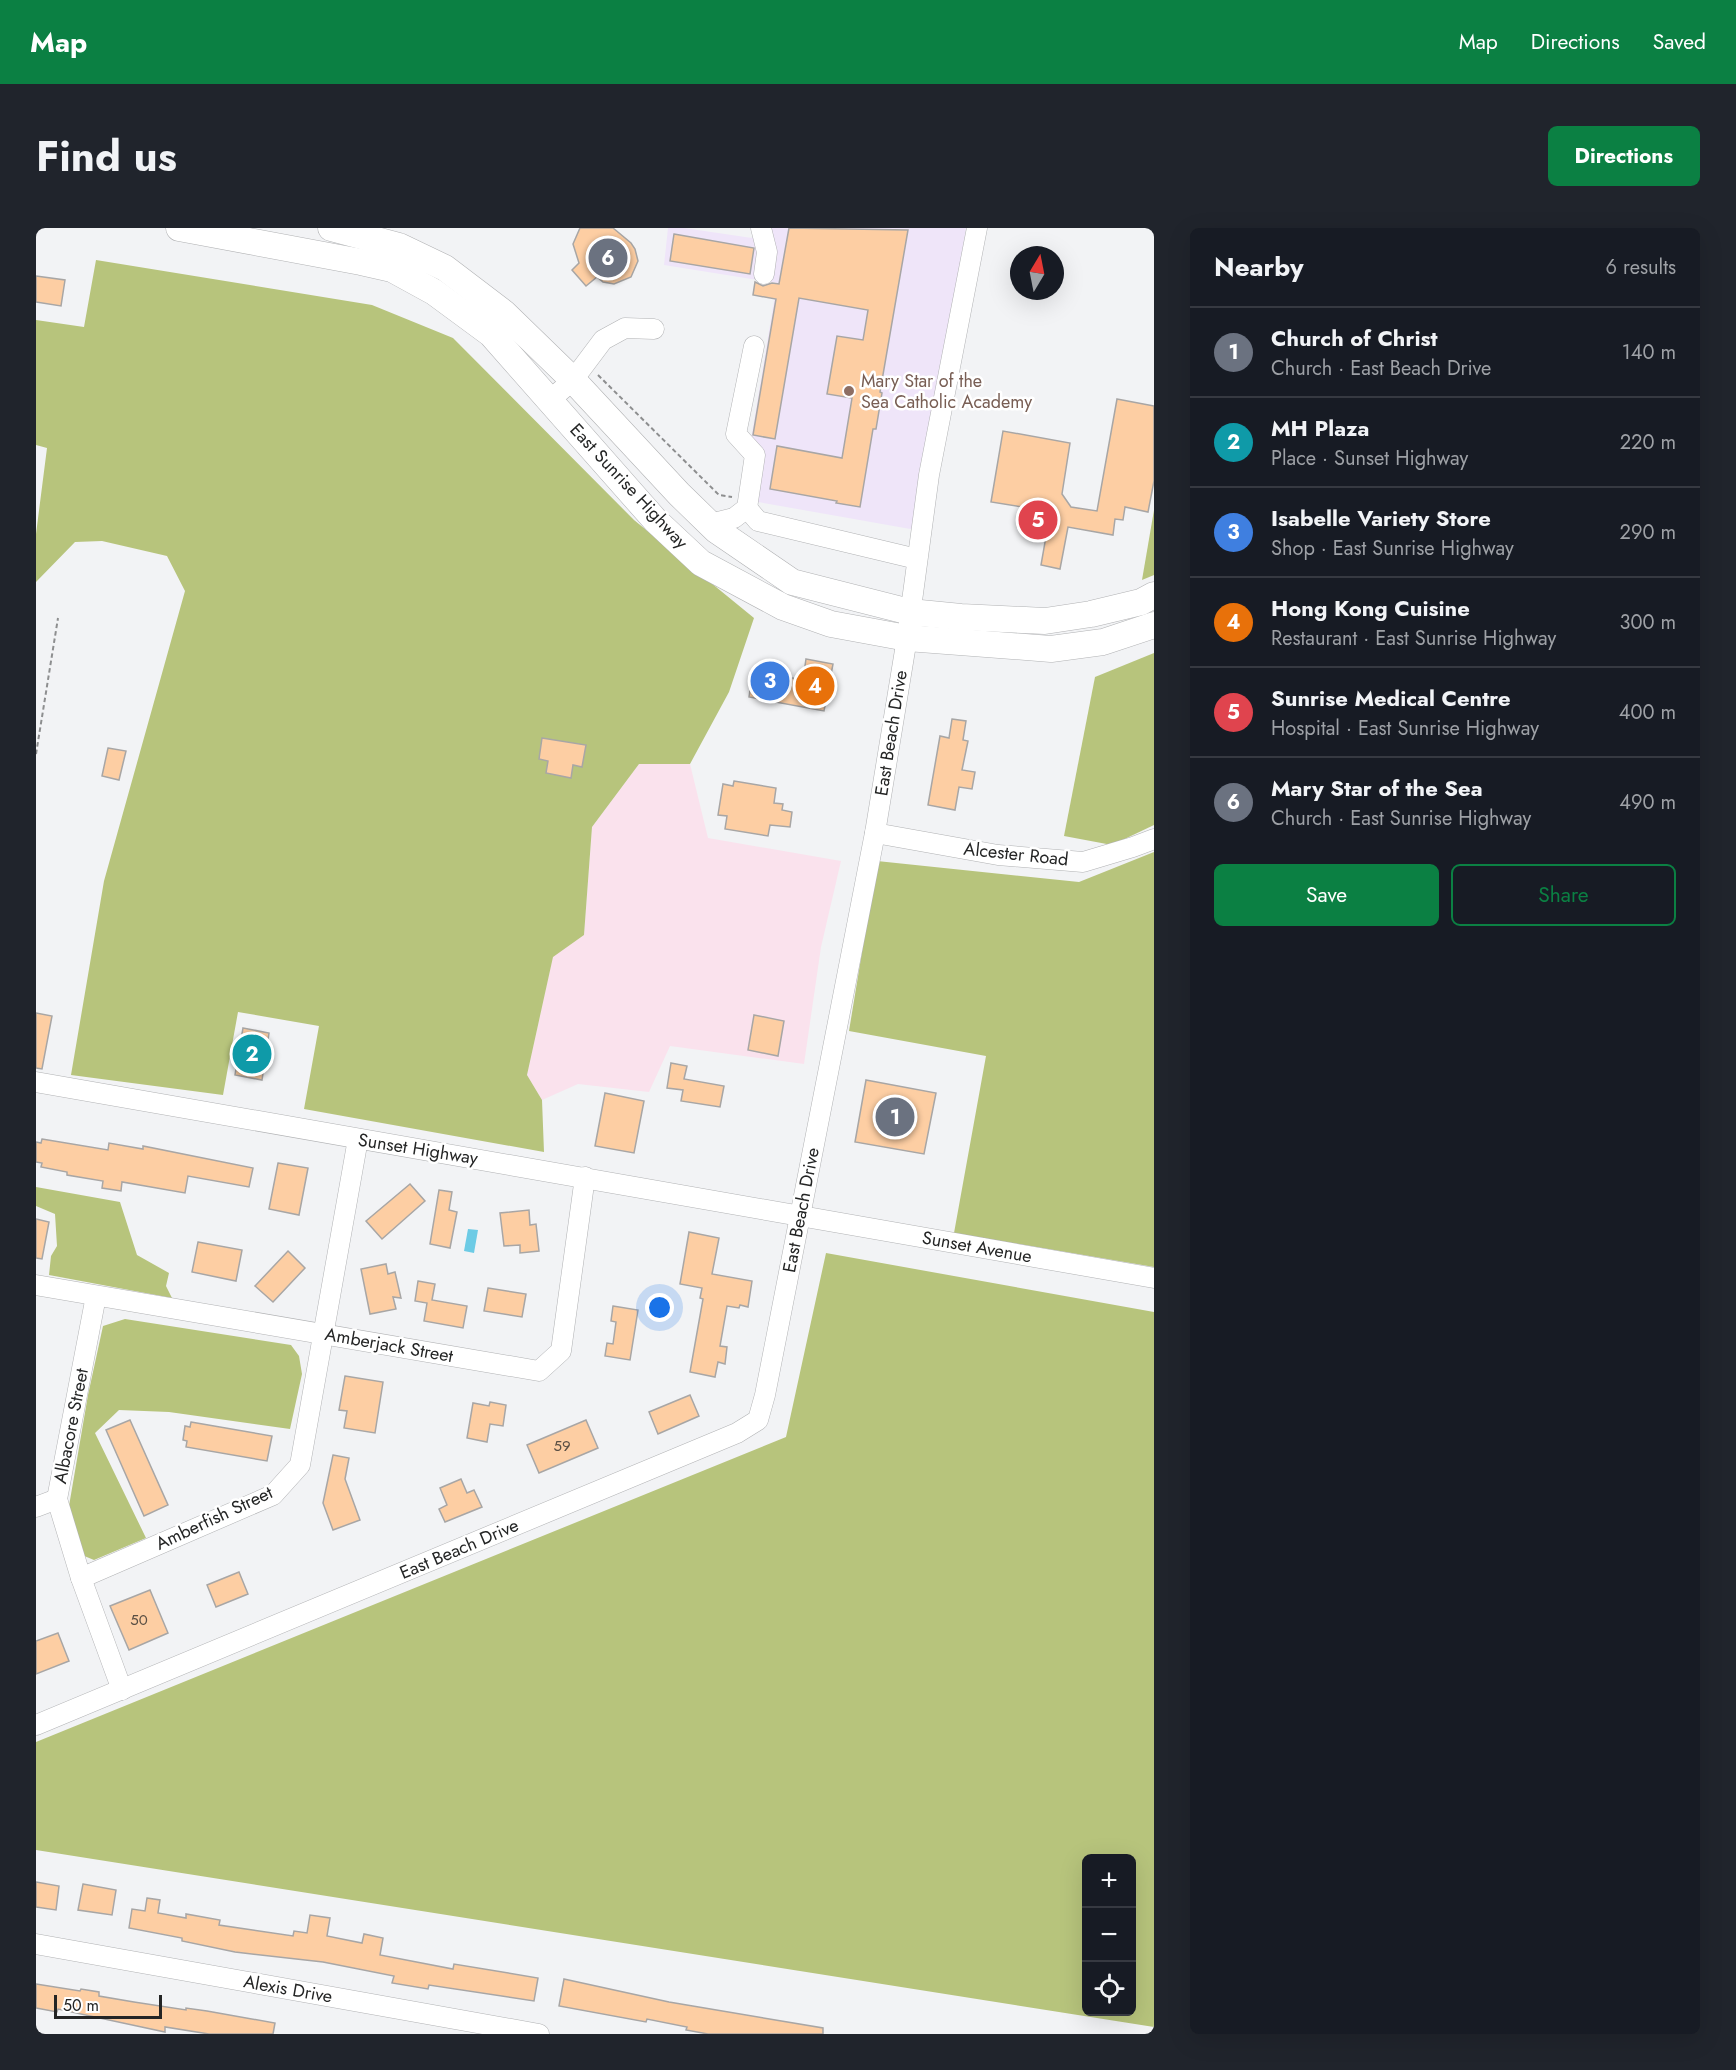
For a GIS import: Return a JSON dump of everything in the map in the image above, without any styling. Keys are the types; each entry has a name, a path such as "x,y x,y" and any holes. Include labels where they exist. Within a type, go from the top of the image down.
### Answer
{"main road":[{"name":"East Sunrise Highway","path":"179,228 392,269 434,291 491,334 655,520 701,563 783,607 831,624 907,638 1051,649 1102,642 1154,625"},
{"name":"East Sunrise Highway","path":"331,228 399,246 445,268 504,313 579,371 680,494 710,524 792,582 910,612 1045,621 1091,614 1140,602 1154,595"}],"street":[{"path":"760,228 767,252 764,274"},
{"name":"East Beach Drive","path":"36,1725 736,1432 758,1420 765,1395 875,833 907,638 929,475 977,228"},
{"path":"550,400 579,371 603,340 625,328 654,329"},
{"path":"710,524 734,518 748,504 755,455 736,434 754,346"},
{"path":"748,504 758,520 917,559"},
{"name":"Alcester Road","path":"875,833 998,855 1083,862 1133,847 1154,838"},
{"name":"Sunset Highway","path":"36,1082 585,1177 800,1217"},
{"name":"Amberfish Street","path":"81,1578 273,1495 300,1465 358,1139"},
{"name":"Amberjack Street","path":"36,1285 539,1371 561,1351 585,1177"},
{"name":"Sunset Avenue","path":"800,1217 1154,1278"},
{"name":"Albacore Street","path":"96,1296 57,1499 81,1578 122,1690"},
{"path":"36,1507 57,1499"},
{"name":"Alexis Drive","path":"36,1944 539,2034"}],"path":[{"path":"579,371 719,495 748,504"},
{"path":"36,754 58,618"}],"shaded area":[{"name":"Mary Star of the Sea Catholic Academy","path":"668,228 684,228 752,238 756,228 966,228 916,530 741,499 777,283 664,265"},
{"path":"639,764 690,764 708,838 841,861 821,947 804,1064 670,1046 649,1092 578,1084 542,1100 527,1075 553,956 584,935 592,827"}],"green space":[{"path":"96,260 372,305 453,338 634,520 754,618 729,692 690,764 639,764 592,827 584,935 553,957 527,1075 542,1100 544,1152 304,1109 319,1026 238,1012 223,1095 71,1075 104,881 185,591 167,556 102,541 75,542 36,582 36,534 47,448 36,445 36,320 84,327"},
{"path":"1154,510 1154,575 1142,580"},
{"path":"1154,653 1154,825 1112,845 1064,836 1095,677"},
{"path":"1154,852 1154,1267 954,1233 986,1056 849,1031 877,861 1079,882"},
{"path":"36,1187 120,1202 137,1255 169,1273 166,1286 172,1298 49,1275 51,1256 57,1246 55,1214 36,1206"},
{"path":"826,1253 1154,1312 1154,2027 1085,2016 1136,2016 1136,1854 1082,1854 1082,2016 36,1850 36,1742 786,1437"},
{"path":"125,1319 291,1345 299,1356 302,1374 290,1429 169,1412 119,1410 95,1433 146,1538 94,1560 77,1553 69,1506 88,1395 103,1326"}],"water":[{"path":"468,1229 478,1230 474,1253 464,1251"}],"building":[{"path":"580,228 613,228 631,243 638,261 631,277 614,284 603,282 597,277 586,286 572,270 579,263 573,244"},
{"path":"789,228 908,230 880,392 882,393 876,429 873,429 860,507 770,489 777,446 842,458 852,398 827,394 837,336 863,340 868,310 799,298 775,439 753,435 776,299 753,295 755,282 763,286 772,283 779,284"},
{"path":"674,234 754,248 750,274 670,261"},
{"path":"36,276 65,280 61,306 36,302"},
{"path":"1117,399 1154,406 1154,481 1148,512 1125,507 1123,520 1115,519 1113,535 1068,527 1060,569 1041,565 1047,531 1026,528 1029,508 991,502 1003,431 1070,443 1062,494 1071,507 1097,511"},
{"path":"806,659 833,664 824,711 749,697 753,671 803,680"},
{"path":"952,719 966,721 963,740 968,741 962,770 975,772 972,789 959,787 955,810 928,805 940,736 949,738"},
{"path":"542,738 586,745 582,767 573,765 571,778 546,773 548,761 539,759"},
{"path":"108,748 126,751 119,780 102,776"},
{"path":"734,781 776,788 774,803 783,804 782,810 792,812 790,827 770,825 768,836 725,829 727,816 718,815 723,784 733,786"},
{"path":"36,1013 52,1016 42,1069 36,1068"},
{"path":"754,1015 784,1021 778,1056 748,1050"},
{"path":"243,1028 269,1033 262,1080 235,1075"},
{"path":"671,1063 687,1066 684,1079 724,1086 720,1107 681,1101 683,1090 667,1088"},
{"path":"866,1080 936,1093 924,1154 855,1142"},
{"path":"605,1093 644,1101 634,1153 595,1146"},
{"path":"42,1139 108,1150 109,1143 143,1149 143,1146 253,1168 249,1187 188,1176 185,1193 122,1182 121,1191 102,1188 103,1181 67,1175 67,1172 41,1167 42,1163 36,1162 36,1142 41,1143"},
{"path":"278,1163 308,1168 299,1215 269,1209"},
{"path":"410,1184 425,1201 382,1239 366,1221"},
{"path":"439,1190 452,1192 449,1210 457,1212 450,1248 430,1244"},
{"path":"529,1210 530,1225 536,1224 539,1251 520,1253 520,1245 504,1246 500,1213"},
{"path":"36,1219 49,1222 42,1259 36,1258"},
{"path":"689,1232 719,1238 712,1274 752,1281 748,1307 727,1306 720,1346 727,1347 725,1364 718,1362 715,1377 690,1372 703,1299 700,1298 702,1288 680,1284"},
{"path":"198,1242 242,1250 236,1281 192,1272"},
{"path":"288,1251 305,1268 273,1302 255,1286"},
{"path":"386,1264 388,1274 395,1272 401,1298 393,1297 396,1309 370,1314 361,1269"},
{"path":"418,1281 435,1284 432,1300 467,1306 463,1328 424,1321 427,1303 415,1301"},
{"path":"488,1288 526,1294 522,1317 484,1311"},
{"path":"613,1306 638,1310 630,1360 605,1356 607,1343 613,1344 616,1322 611,1321"},
{"path":"345,1376 383,1382 375,1433 344,1428 347,1411 339,1410"},
{"path":"690,1395 699,1416 658,1434 649,1412"},
{"path":"490,1402 506,1405 503,1426 490,1424 487,1442 467,1438 473,1403 489,1406"},
{"path":"130,1420 168,1505 144,1516 106,1430"},
{"path":"586,1420 598,1448 539,1473 527,1445"},
{"path":"191,1422 272,1436 267,1461 186,1447 187,1441 183,1440 185,1426 190,1427"},
{"path":"333,1455 349,1458 345,1479 360,1520 333,1530 323,1503"},
{"path":"461,1479 467,1493 474,1490 482,1507 445,1522 439,1509 447,1505 440,1488"},
{"path":"239,1572 248,1594 216,1607 207,1585"},
{"path":"150,1590 168,1633 129,1650 110,1606"},
{"path":"58,1633 69,1661 36,1674 36,1641"},
{"path":"36,1882 59,1886 56,1910 36,1907"},
{"path":"83,1884 116,1890 112,1915 78,1910"},
{"path":"147,1898 160,1900 158,1913 186,1918 186,1914 220,1920 219,1925 293,1936 294,1931 307,1933 310,1915 330,1918 327,1936 362,1943 364,1934 383,1938 380,1955 453,1969 454,1964 538,1978 534,2001 429,1985 428,1989 392,1983 394,1976 323,1962 235,1952 182,1941 182,1938 129,1928 132,1909 145,1911"},
{"path":"564,1979 669,2002 823,2028 823,2034 708,2034 647,2019 646,2022 559,2006"},
{"path":"36,1984 80,1991 81,1989 99,1992 99,1996 275,2023 273,2034 209,2034 165,2027 165,2032 58,2009 57,2012 36,2008"}],"place":[{"name":"Mary Star of the Sea","path":"608,258"},
{"name":"Mary Star of the Sea Catholic Academy","path":"849,391"},
{"name":"Sunrise Medical Centre","path":"1038,520"},
{"name":"Isabelle Variety Store","path":"770,681"},
{"name":"Hong Kong Cuisine","path":"815,686"},
{"name":"MH Plaza","path":"252,1054"},
{"name":"Church of Christ","path":"895,1117"}]}
